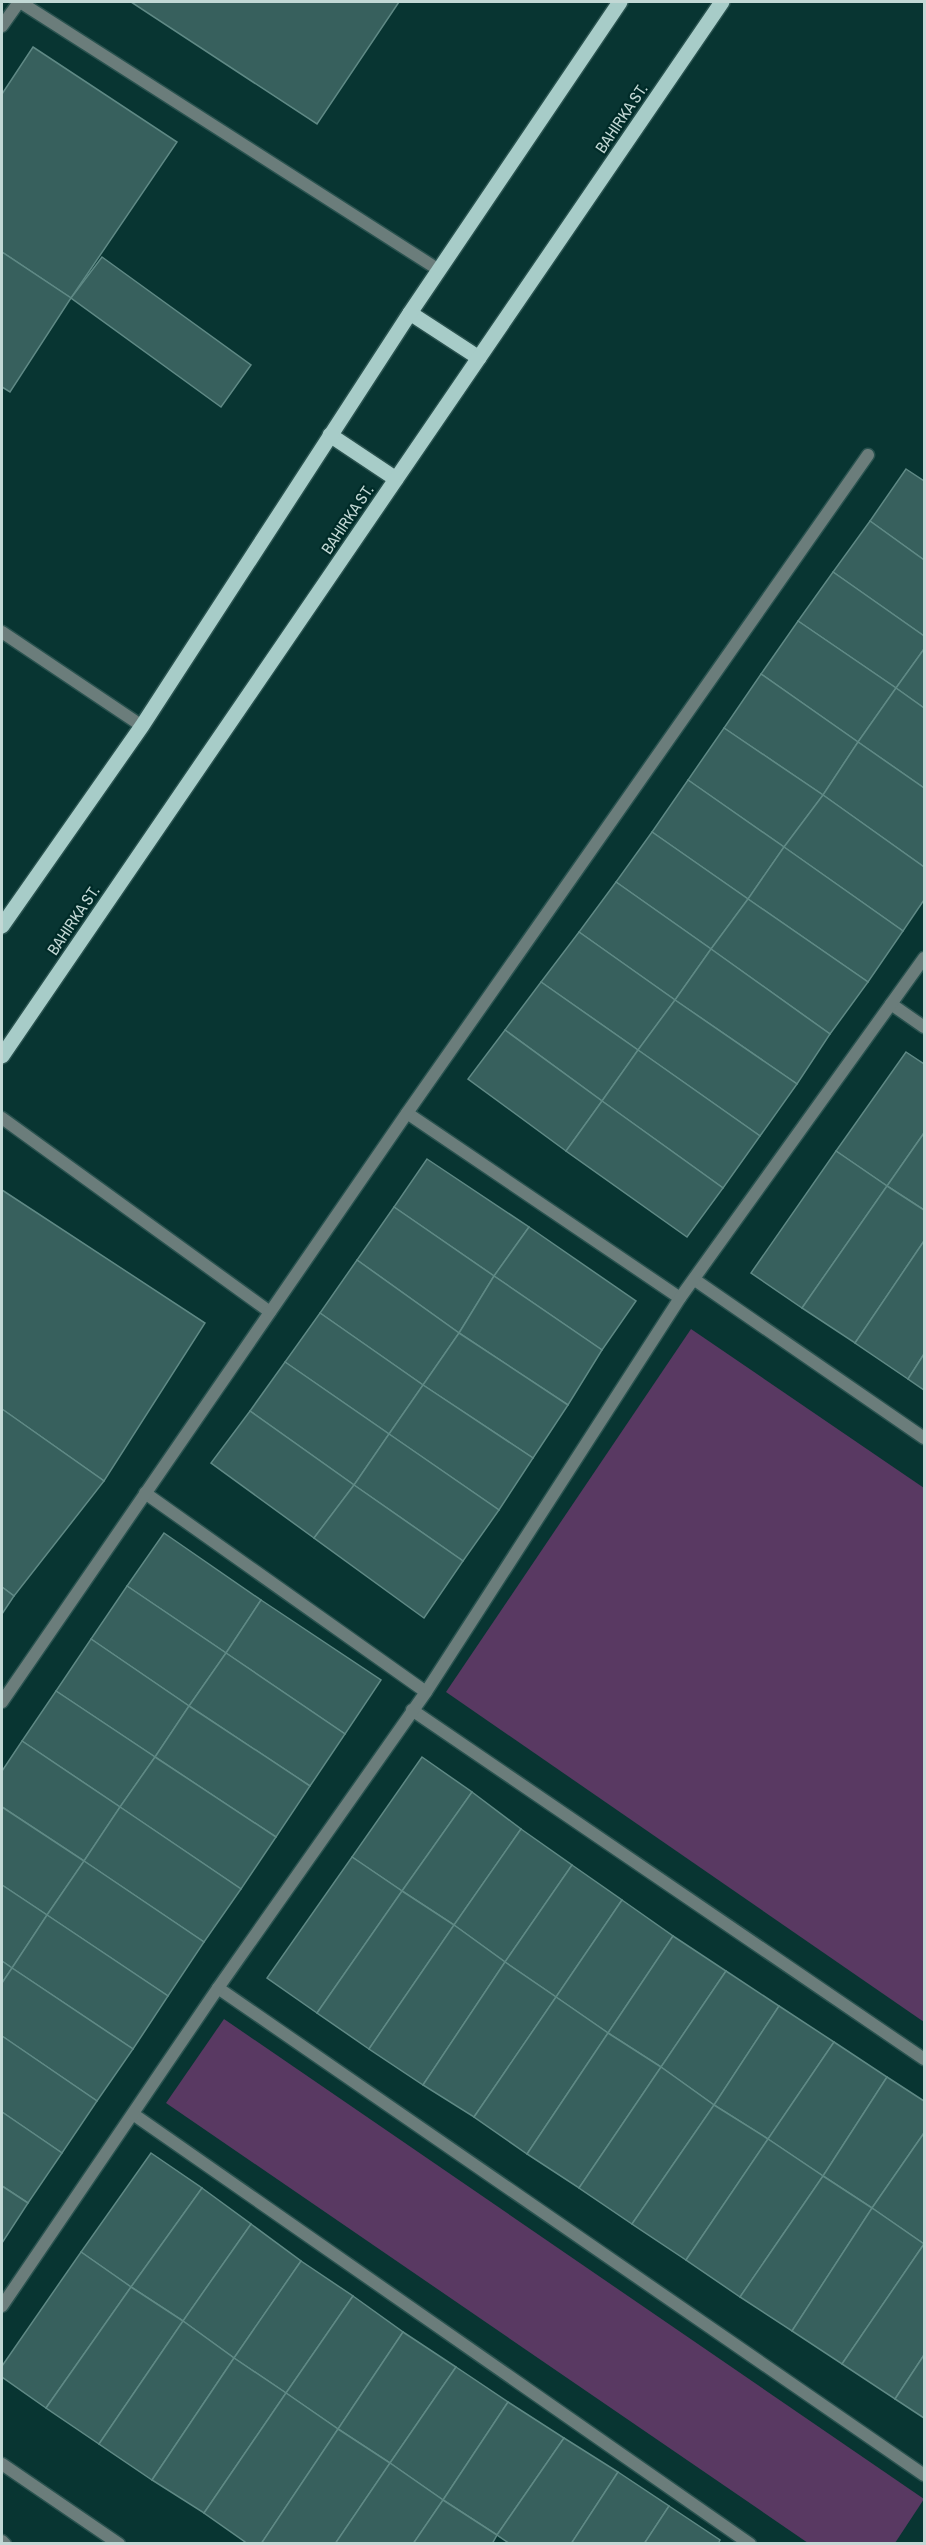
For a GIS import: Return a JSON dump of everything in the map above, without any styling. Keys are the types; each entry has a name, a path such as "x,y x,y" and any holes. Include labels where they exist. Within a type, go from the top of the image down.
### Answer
{"main road":[{"path":"2,926 142,726 410,313 620,2"},
{"name":"BAHIRKA ST.","path":"2,1056 722,2"},
{"path":"410,313 479,358"},
{"path":"330,435 396,479"}],"street":[{"path":"2,26 20,2 439,270"},
{"path":"2,1702 407,1113 868,455"},
{"path":"2,632 142,726"},
{"path":"2,2307 218,1988 426,1692 680,1298 924,958"},
{"path":"891,1004 924,1027"},
{"path":"407,1113 680,1298"},
{"path":"2,1118 270,1312"},
{"path":"695,1280 924,1438"},
{"path":"145,1493 426,1692"},
{"path":"412,1710 924,2059"},
{"path":"218,1988 924,2475"},
{"path":"133,2114 750,2544"},
{"path":"2,2464 119,2544"}],"shaded area":[{"path":"691,1329 924,1488 924,2022 446,1692"},
{"path":"224,2019 924,2499 895,2543 808,2543 166,2103"}],"building":[{"path":"131,2 399,2 317,124"},
{"path":"33,47 177,142 71,298 2,252 2,94"},
{"path":"2,252 71,298 10,392 2,387"},
{"path":"102,257 251,365 221,407 71,298"},
{"path":"906,469 924,481 924,560 870,521"},
{"path":"870,521 924,560 924,636 833,572"},
{"path":"833,572 924,636 924,649 896,688 798,621"},
{"path":"798,621 896,688 858,742 761,674"},
{"path":"924,649 924,708 896,688"},
{"path":"761,674 858,742 823,795 724,728"},
{"path":"896,688 924,708 924,788 858,742"},
{"path":"724,728 823,795 784,847 688,780"},
{"path":"858,742 924,788 924,867 823,795"},
{"path":"688,780 784,847 748,899 652,832"},
{"path":"823,795 924,867 924,900 903,931 784,847"},
{"path":"652,832 748,899 711,949 616,882"},
{"path":"784,847 903,931 868,982 748,899"},
{"path":"616,882 711,949 675,1000 579,932"},
{"path":"748,899 868,982 830,1034 711,949"},
{"path":"579,932 675,1000 638,1050 541,982"},
{"path":"711,949 830,1034 797,1084 675,1000"},
{"path":"541,982 638,1050 602,1101 505,1030"},
{"path":"675,1000 797,1084 760,1136 638,1050"},
{"path":"505,1030 602,1101 566,1151 468,1079"},
{"path":"638,1050 760,1136 723,1188 602,1101"},
{"path":"906,1052 924,1064 924,1133 887,1186 836,1151"},
{"path":"602,1101 723,1188 687,1237 566,1151"},
{"path":"924,1133 924,1210 887,1186"},
{"path":"836,1151 887,1186 802,1308 751,1273"},
{"path":"427,1159 529,1227 494,1276 394,1207"},
{"path":"887,1186 924,1210 924,1241 855,1343 802,1308"},
{"path":"2,1190 205,1323 104,1481 2,1409"},
{"path":"394,1207 494,1276 459,1333 357,1260"},
{"path":"529,1227 636,1301 602,1350 494,1276"},
{"path":"924,1241 924,1354 908,1379 855,1343"},
{"path":"357,1260 459,1333 423,1385 320,1313"},
{"path":"494,1276 602,1350 568,1405 459,1333"},
{"path":"320,1313 423,1385 389,1434 285,1362"},
{"path":"459,1333 568,1405 533,1458 423,1385"},
{"path":"924,1354 924,1390 908,1379"},
{"path":"285,1362 389,1434 354,1485 250,1411"},
{"path":"423,1385 533,1458 499,1510 389,1434"},
{"path":"2,1409 104,1481 14,1596 2,1587"},
{"path":"250,1411 354,1485 314,1538 211,1463"},
{"path":"389,1434 499,1510 463,1561 354,1485"},
{"path":"354,1485 463,1561 424,1618 314,1538"},
{"path":"164,1533 261,1600 226,1653 127,1586"},
{"path":"127,1586 226,1653 189,1706 91,1639"},
{"path":"2,1587 14,1596 2,1614"},
{"path":"261,1600 381,1680 345,1734 226,1653"},
{"path":"91,1639 189,1706 155,1757 56,1691"},
{"path":"226,1653 345,1734 310,1786 189,1706"},
{"path":"56,1691 155,1757 120,1807 22,1741"},
{"path":"189,1706 310,1786 276,1837 155,1757"},
{"path":"22,1741 120,1807 84,1861 2,1807 2,1771"},
{"path":"155,1757 276,1837 241,1889 120,1807"},
{"path":"422,1757 472,1792 402,1891 352,1857"},
{"path":"472,1792 521,1829 454,1925 402,1891"},
{"path":"2,1807 84,1861 47,1915 2,1885"},
{"path":"120,1807 241,1889 204,1942 84,1861"},
{"path":"521,1829 572,1865 505,1962 454,1925"},
{"path":"352,1857 402,1891 317,2013 267,1978"},
{"path":"84,1861 204,1942 168,1996 47,1915"},
{"path":"572,1865 622,1900 556,1997 505,1962"},
{"path":"2,1885 47,1915 12,1968 2,1961"},
{"path":"402,1891 454,1925 369,2049 317,2013"},
{"path":"622,1900 673,1936 608,2033 556,1997"},
{"path":"47,1915 168,1996 133,2049 12,1968"},
{"path":"454,1925 505,1962 423,2085 369,2049"},
{"path":"673,1936 726,1971 661,2067 608,2033"},
{"path":"2,1961 12,1968 2,1983"},
{"path":"505,1962 556,1997 474,2117 423,2085"},
{"path":"12,1968 133,2049 97,2101 2,2036 2,1983"},
{"path":"726,1971 779,2006 714,2105 661,2067"},
{"path":"556,1997 608,2033 527,2154 474,2117"},
{"path":"779,2006 834,2042 768,2139 714,2105"},
{"path":"608,2033 661,2067 579,2188 527,2154"},
{"path":"2,2036 97,2101 62,2153 2,2112"},
{"path":"834,2042 887,2077 823,2176 768,2139"},
{"path":"661,2067 714,2105 632,2224 579,2188"},
{"path":"887,2077 924,2101 924,2133 872,2208 823,2176"},
{"path":"714,2105 768,2139 686,2260 632,2224"},
{"path":"2,2112 62,2153 28,2203 2,2186"},
{"path":"924,2133 924,2244 872,2208"},
{"path":"768,2139 823,2176 740,2297 686,2260"},
{"path":"151,2153 202,2188 131,2287 81,2252"},
{"path":"823,2176 872,2208 792,2331 740,2297"},
{"path":"2,2186 28,2203 2,2243"},
{"path":"202,2188 251,2224 183,2321 131,2287"},
{"path":"872,2208 924,2244 842,2364 792,2331"},
{"path":"251,2224 301,2261 234,2358 183,2321"},
{"path":"924,2244 924,2355 895,2399 842,2364"},
{"path":"81,2252 131,2287 46,2408 2,2377 2,2366"},
{"path":"301,2261 353,2296 286,2393 234,2358"},
{"path":"131,2287 183,2321 99,2444 46,2408"},
{"path":"353,2296 403,2332 338,2429 286,2393"},
{"path":"183,2321 234,2358 152,2480 99,2444"},
{"path":"403,2332 456,2367 390,2463 338,2429"},
{"path":"924,2355 924,2418 895,2399"},
{"path":"234,2358 286,2393 204,2513 152,2480"},
{"path":"456,2367 508,2402 443,2500 390,2463"},
{"path":"286,2393 338,2429 261,2544 248,2544 204,2513"},
{"path":"508,2402 564,2438 497,2535 443,2500"},
{"path":"338,2429 390,2463 335,2544 261,2544"},
{"path":"564,2438 618,2472 571,2544 510,2544 497,2535"},
{"path":"390,2463 443,2500 413,2544 335,2544"},
{"path":"618,2472 669,2506 644,2544 571,2544"},
{"path":"443,2500 497,2535 492,2544 413,2544"},
{"path":"669,2506 720,2540 718,2544 644,2544"}]}
